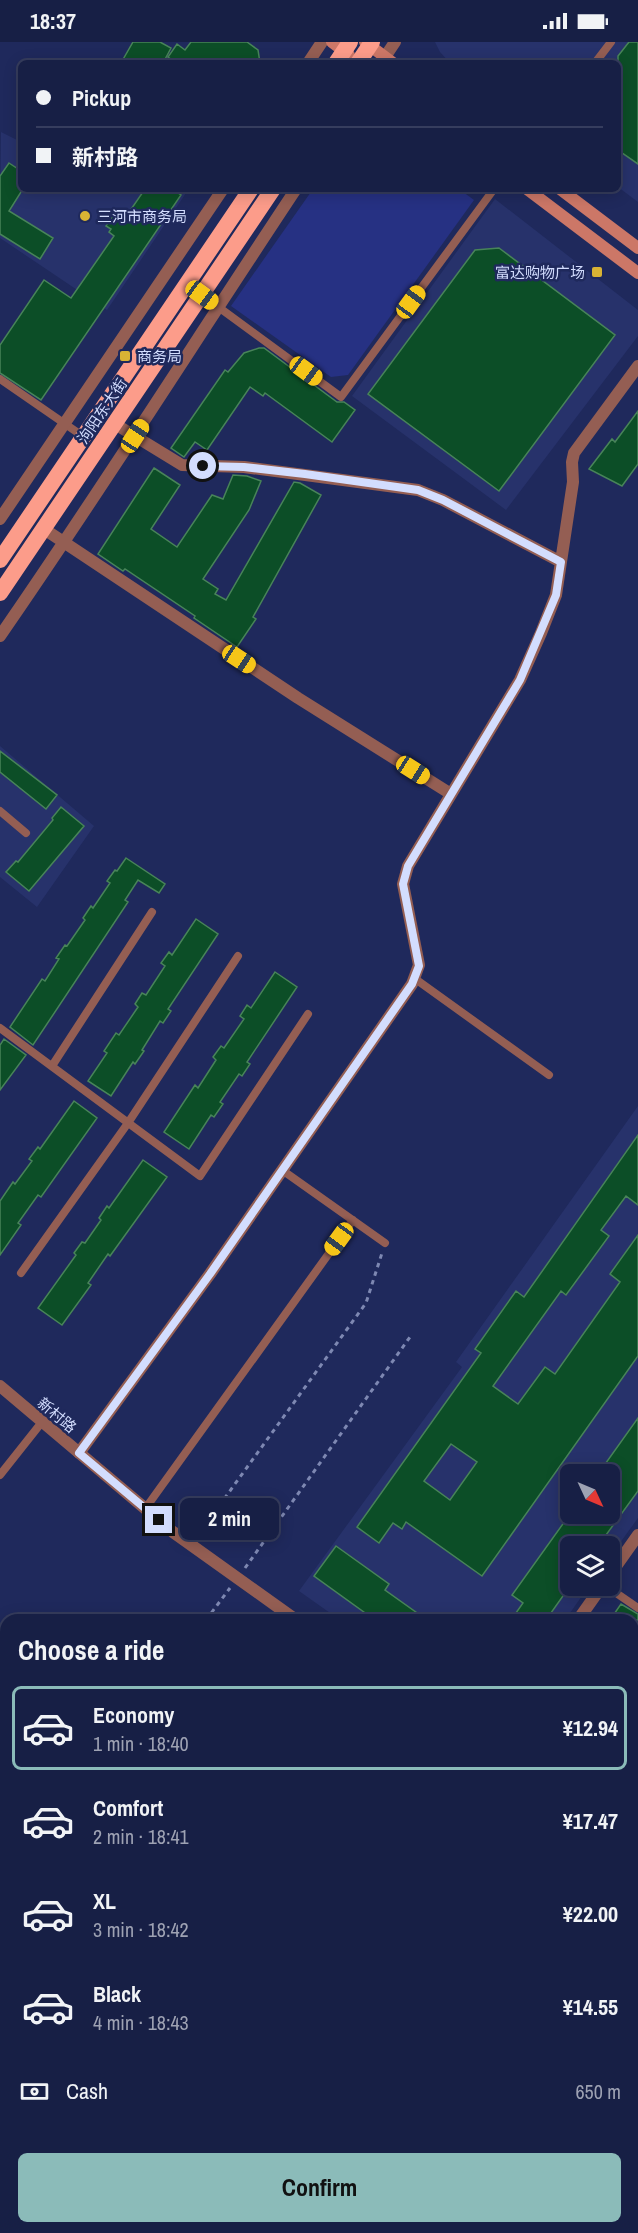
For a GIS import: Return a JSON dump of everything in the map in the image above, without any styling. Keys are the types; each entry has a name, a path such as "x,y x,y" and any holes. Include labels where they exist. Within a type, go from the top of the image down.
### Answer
{"highway":[{"name":"泃阳东大街","path":"2,552 84,437 249,192"},
{"name":"泃阳东大街","path":"0,593 271,192"}],"main road":[{"path":"355,51 383,60"},
{"path":"531,192 638,273"},
{"path":"564,192 638,248"}],"street":[{"path":"310,60 322,42"},
{"path":"386,60 395,42"},
{"path":"0,519 221,192"},
{"path":"0,636 135,436 294,192"},
{"path":"79,1453 203,1284 414,978 419,966 403,884 408,866 520,680 556,595 573,482 574,453 638,366"},
{"path":"115,424 182,465 244,467 418,490 443,500 561,562"},
{"path":"44,529 298,698 451,794"},
{"name":"新村路","path":"0,1386 145,1509 288,1614"},
{"path":"620,1560 638,1535"},
{"path":"583,1614 596,1596"}],"lane":[{"path":"597,60 611,42"},
{"path":"202,295 341,397 492,192"},
{"path":"0,380 84,437"},
{"path":"0,811 26,833"},
{"path":"52,1066 152,912"},
{"path":"21,1273 128,1123 238,956"},
{"path":"414,978 549,1075"},
{"path":"0,1028 200,1176 308,1014"},
{"path":"282,1170 385,1243"},
{"path":"145,1509 353,1220"},
{"path":"0,1475 42,1422"},
{"path":"619,1596 638,1608"}],"path":[{"path":"191,1545 366,1303 385,1243"},
{"path":"210,1614 410,1337"}],"shaded area":[{"path":"435,42 638,42 638,202 621,189 621,60 447,60"},
{"name":"三河市商务局","path":"1,132 18,140 18,192 186,193 107,310 0,238"},
{"path":"311,192 463,192 474,200 348,375 331,377 231,306"},
{"path":"495,199 638,310 638,336 506,510 352,396"},
{"path":"0,746 94,826 37,907 0,877"},
{"path":"638,1106 638,1518 620,1543 620,1536 560,1536 560,1596 582,1596 569,1614 332,1614 299,1591 462,1367 456,1362"}],"building":[{"path":"133,42 160,42 171,48 165,60 123,60"},
{"path":"191,42 247,42 258,50 260,60 172,60 168,57 177,44 185,50"},
{"path":"629,42 638,42 638,164 621,152 621,60 618,60 618,56"},
{"path":"9,163 18,169 18,192 21,192 9,211 53,238 40,259 0,234 0,176"},
{"path":"143,192 176,192 181,195 41,400 0,373 0,345 44,280 71,298 114,236 109,232 111,229 106,226 114,214 123,221"},
{"path":"499,248 615,335 499,491 368,394 475,250"},
{"path":"264,348 337,402 344,402 355,410 332,442 265,393 263,396 250,387 207,450 195,442 184,457 171,448 225,370 228,372 244,353"},
{"path":"638,411 638,464 622,486 589,469 612,439 615,442"},
{"path":"154,468 180,485 151,529 177,547 212,495 223,499 233,475 247,476 261,481 249,510 203,579 218,589 215,594 226,600 294,482 321,495 253,617 256,619 237,647 125,569 123,571 98,554"},
{"path":"0,751 57,795 46,809 0,772"},
{"path":"61,807 84,826 29,891 6,872 16,861 18,862"},
{"path":"126,858 165,884 159,893 138,880 125,900 128,902 33,1045 10,1027 42,979 45,981 59,959 56,958 85,920 83,918 91,906 93,908 110,883 107,881"},
{"path":"196,919 218,934 168,1009 171,1011 163,1023 160,1021 142,1050 144,1051 135,1064 133,1062 111,1096 88,1081 107,1053 104,1051 116,1033 119,1035 138,1007 135,1004 142,993 146,995 165,966 161,963 169,952 172,955"},
{"path":"275,972 297,987 247,1062 250,1064 242,1076 239,1074 220,1102 223,1104 214,1117 211,1115 189,1149 164,1132 195,1085 198,1088 216,1060 213,1057 221,1046 224,1048 244,1019 240,1016 247,1005 251,1008"},
{"path":"4,1039 26,1055 0,1090 0,1045"},
{"path":"74,1101 97,1118 41,1197 38,1195 18,1223 21,1225 0,1255 0,1201 13,1182 15,1184 32,1161 29,1159 38,1147 40,1149"},
{"path":"638,1135 638,1205 626,1196 601,1230 609,1236 566,1295 561,1291 493,1386 518,1404 545,1367 555,1374 620,1282 610,1274 638,1235 638,1356 482,1576 406,1522 402,1529 393,1523 379,1543 357,1527 481,1353 475,1349 516,1291 524,1297","holes":["451,1444 477,1462 450,1500 424,1481"]},
{"path":"143,1160 167,1177 110,1256 108,1254 88,1283 91,1285 62,1325 38,1308 76,1255 74,1253 82,1242 85,1243 101,1220 99,1218 107,1206 109,1208"},
{"path":"638,1418 638,1491 620,1516 620,1464 605,1464"},
{"path":"563,1524 614,1524 605,1536 560,1536 560,1596 563,1596 550,1614 515,1614 523,1603 512,1595"},
{"path":"336,1546 389,1584 385,1590 419,1614 367,1614 314,1576"},
{"path":"621,1604 638,1614 614,1614"}],"place":[{"name":"三河市商务局","path":"85,216"},
{"name":"富达购物广场","path":"597,272"},
{"name":"商务局","path":"125,356"}],"route":[{"path":"159,1520 79,1453 210,1274 412,984 419,966 403,884 405,874 520,680 542,633 556,595 561,562 443,500 418,490 244,467 203,466"}]}
